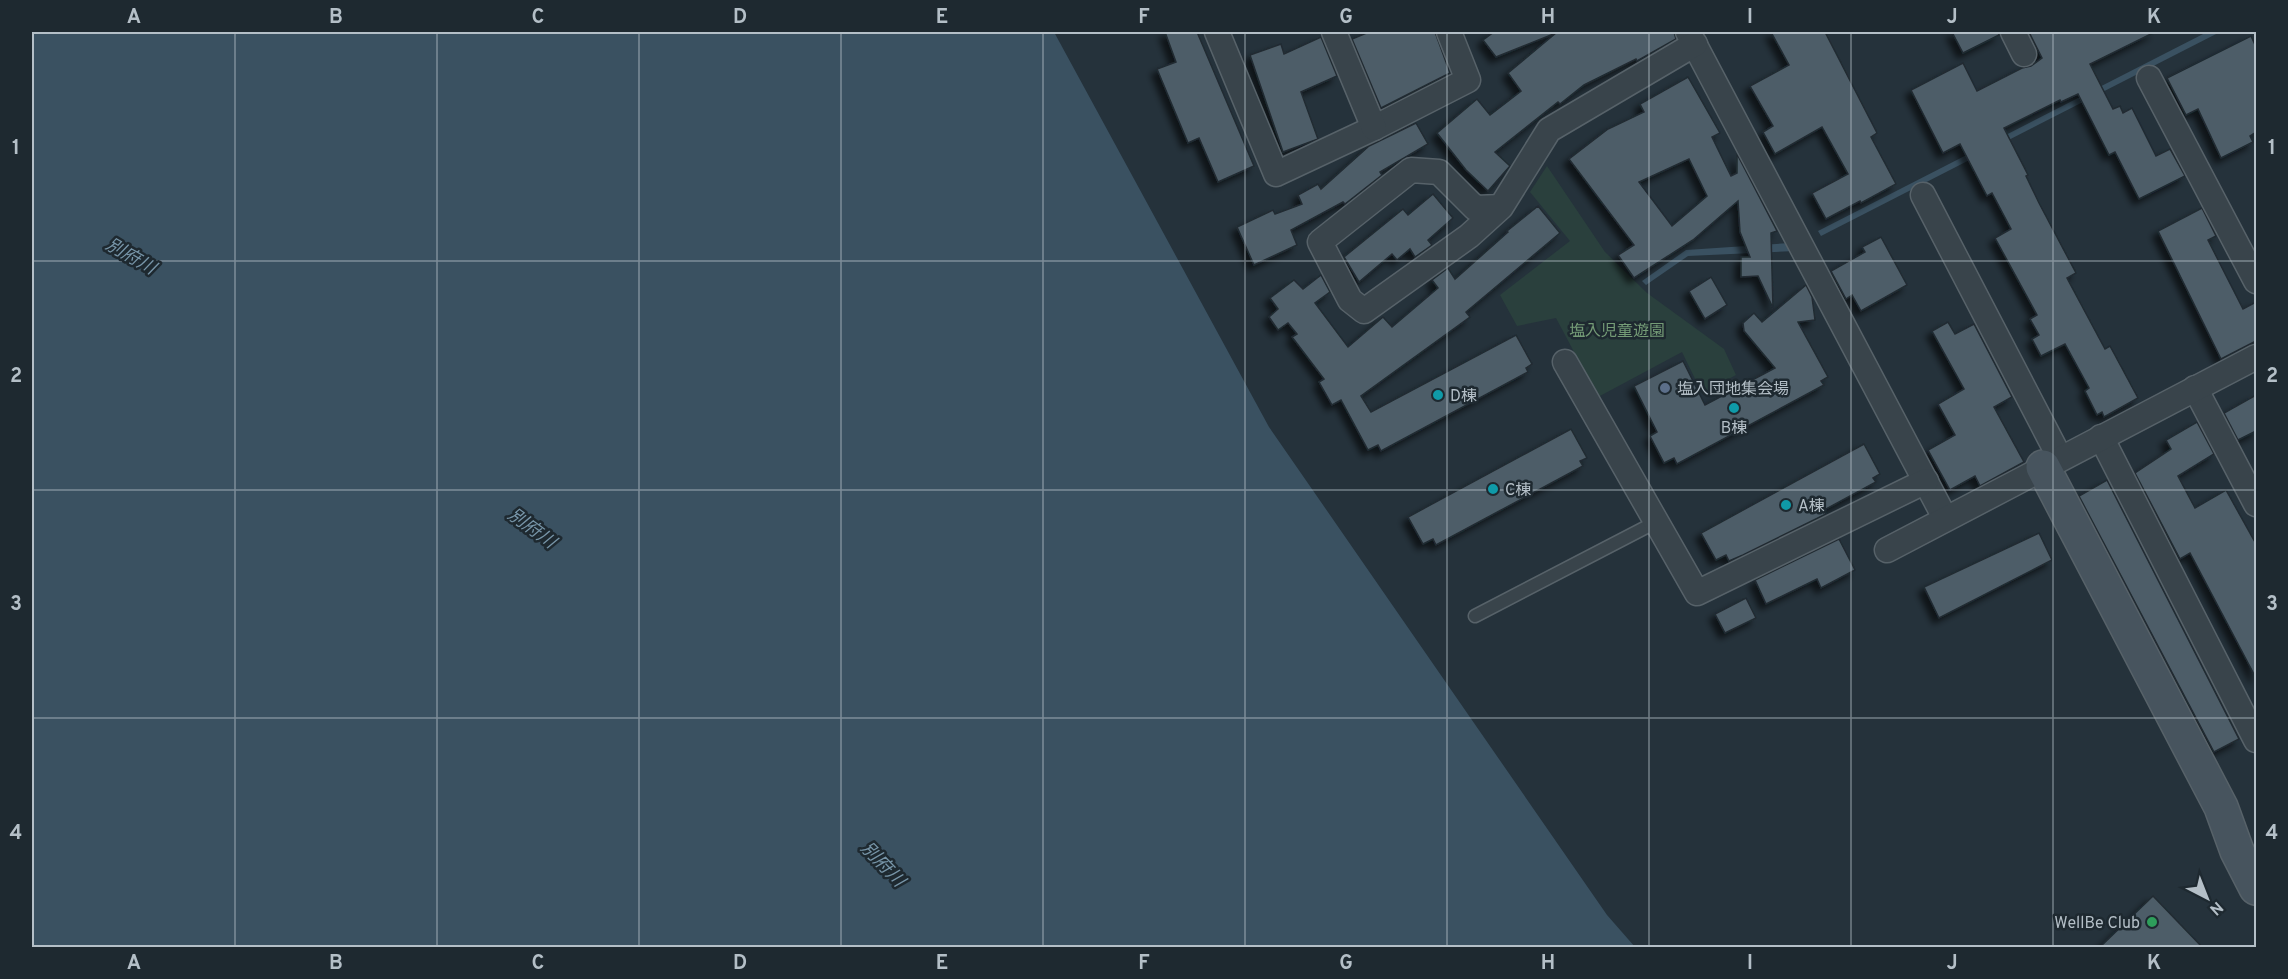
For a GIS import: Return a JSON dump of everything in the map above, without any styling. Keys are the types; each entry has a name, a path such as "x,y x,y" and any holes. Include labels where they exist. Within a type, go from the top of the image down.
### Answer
{"street":[{"path":"1217,32 1276,174 1468,80 1449,32"},
{"path":"1334,32 1374,128"},
{"path":"2013,32 2024,54"},
{"path":"1501,207 1475,208 1439,172 1411,170 1320,242 1350,300 1364,311 1470,236 1501,207 1549,130 1691,38 1945,518"},
{"path":"2149,78 2256,281"},
{"path":"1923,195 2051,463 2221,807 2237,851 2256,888"},
{"path":"1887,550 2256,357"},
{"path":"1566,362 1697,593 1926,481"},
{"path":"2195,388 2256,504"},
{"path":"2101,437 2256,740"}],"lane":[{"path":"1475,616 1656,522"}],"green space":[{"name":"塩入児童遊園","path":"1547,166 1605,252 1647,293 1724,349 1736,375 1702,393 1682,352 1598,397 1556,318 1517,326 1500,295 1570,241 1530,192"}],"water":[{"name":"別府川","path":"32,32 1054,32 1269,427 1607,915 1635,947 32,947"},
{"path":"2207,32 2220,32 1821,236 1818,231"},
{"path":"1791,243 1795,251 1688,256 1646,285 1642,281 1686,250"}],"building":[{"path":"1165,32 1197,32 1254,166 1218,182 1199,138 1188,143 1157,69 1176,62"},
{"path":"1369,32 1435,32 1450,73 1381,108 1352,39"},
{"path":"1494,32 1674,32 1676,39 1637,61 1636,59 1584,85 1560,104 1558,102 1495,152 1510,166 1488,191 1466,170 1437,133 1477,99 1490,115 1521,91 1508,73 1556,33 1496,57 1483,40"},
{"path":"1771,32 1825,32 1877,133 1871,137 1896,184 1826,219 1812,193 1848,174 1822,127 1775,154 1763,132 1773,126 1750,86 1789,65"},
{"path":"1952,32 1999,32 1999,35 1963,53"},
{"path":"2029,32 2155,32 2090,64 2113,109 2120,106 2123,113 2132,108 2156,156 2170,149 2185,176 2139,199 2115,152 2109,155 2078,94 2061,102 2060,100 2004,128 2028,175 2026,176 2039,203 2076,273 2067,278 2105,349 2110,346 2138,398 2104,417 2102,412 2097,415 2085,391 2089,388 2065,344 2041,356 2032,339 2039,335 2030,319 2037,315 1995,238 2011,229 1992,193 1987,196 1960,144 1943,153 1911,90 1963,63 1977,91 2022,68 2031,66 2042,58"},
{"path":"2251,36 2256,47 2256,132 2250,136 2253,142 2221,158 2198,109 2186,115 2167,78"},
{"path":"1321,37 1337,76 1301,92 1318,139 1283,152 1250,55 1281,44 1284,54"},
{"path":"1688,77 1720,133 1712,137 1731,176 1737,173 1737,154 1777,231 1771,233 1773,308 1758,276 1741,277 1741,257 1750,257 1740,232 1738,201 1693,240 1634,278 1618,255 1634,245 1569,159 1608,129 1644,112 1640,104","holes":["1689,159 1707,196 1672,226 1639,182"]},
{"path":"1416,123 1428,144 1380,172 1382,175 1345,204 1343,202 1291,230 1297,245 1254,265 1237,227 1273,210 1275,214 1302,204 1298,195 1318,184 1321,189 1369,146"},
{"path":"1433,194 1453,218 1428,240 1432,245 1415,257 1410,249 1397,260 1392,254 1359,282 1344,257 1403,209 1408,215"},
{"path":"1538,206 1560,233 1466,312 1470,317 1361,396 1371,412 1516,335 1532,364 1526,368 1528,372 1381,451 1378,445 1368,450 1341,400 1332,405 1319,382 1324,379 1292,337 1297,334 1288,323 1278,330 1269,317 1278,309 1270,298 1294,280 1303,289 1321,275 1330,292 1315,303 1348,347 1383,317 1392,327 1438,288 1432,280 1448,268 1455,279"},
{"path":"2202,208 2216,236 2208,240 2243,309 2256,302 2256,341 2221,359 2158,231"},
{"path":"1881,237 1907,285 1861,311 1852,295 1846,299 1831,271 1865,252 1862,247"},
{"path":"1711,277 1727,305 1705,319 1689,291"},
{"path":"1806,285 1812,297 1815,320 1798,322 1828,377 1821,381 1824,385 1677,464 1674,458 1664,463 1650,436 1657,432 1634,386 1683,361 1705,405 1775,368 1744,331 1743,323 1754,313 1762,322"},
{"path":"1948,322 1955,334 1974,324 2012,397 1994,407 2024,462 1980,486 1975,476 1950,490 1928,450 1955,435 1938,404 1964,389 1932,331"},
{"path":"2256,395 2256,431 2238,440 2224,413"},
{"path":"2197,422 2214,454 2178,476 2195,508 2226,490 2256,544 2256,678 2190,553 2180,559 2135,473 2171,449 2166,440"},
{"name":"C棟","path":"1571,429 1587,458 1580,461 1583,466 1436,545 1433,539 1423,544 1408,517"},
{"name":"A棟","path":"1864,444 1880,474 1873,478 1876,482 1824,510 1826,514 1743,555 1729,561 1726,555 1716,560 1701,533"},
{"path":"2107,480 2239,739 2214,752 2079,496"},
{"path":"2039,533 2052,560 1939,618 1924,587"},
{"path":"1839,539 1855,570 1821,588 1817,579 1766,604 1755,580"},
{"path":"1746,598 1756,618 1725,633 1715,614"},
{"name":"WellBe Club","path":"2153,896 2203,948 2099,948"}],"place":[{"name":"塩入団地集会場","path":"1665,388"},
{"name":"D棟","path":"1438,395"},
{"name":"B棟","path":"1734,408"},
{"name":"C棟","path":"1493,489"},
{"name":"A棟","path":"1786,505"},
{"name":"WellBe Club","path":"2152,922"}]}
